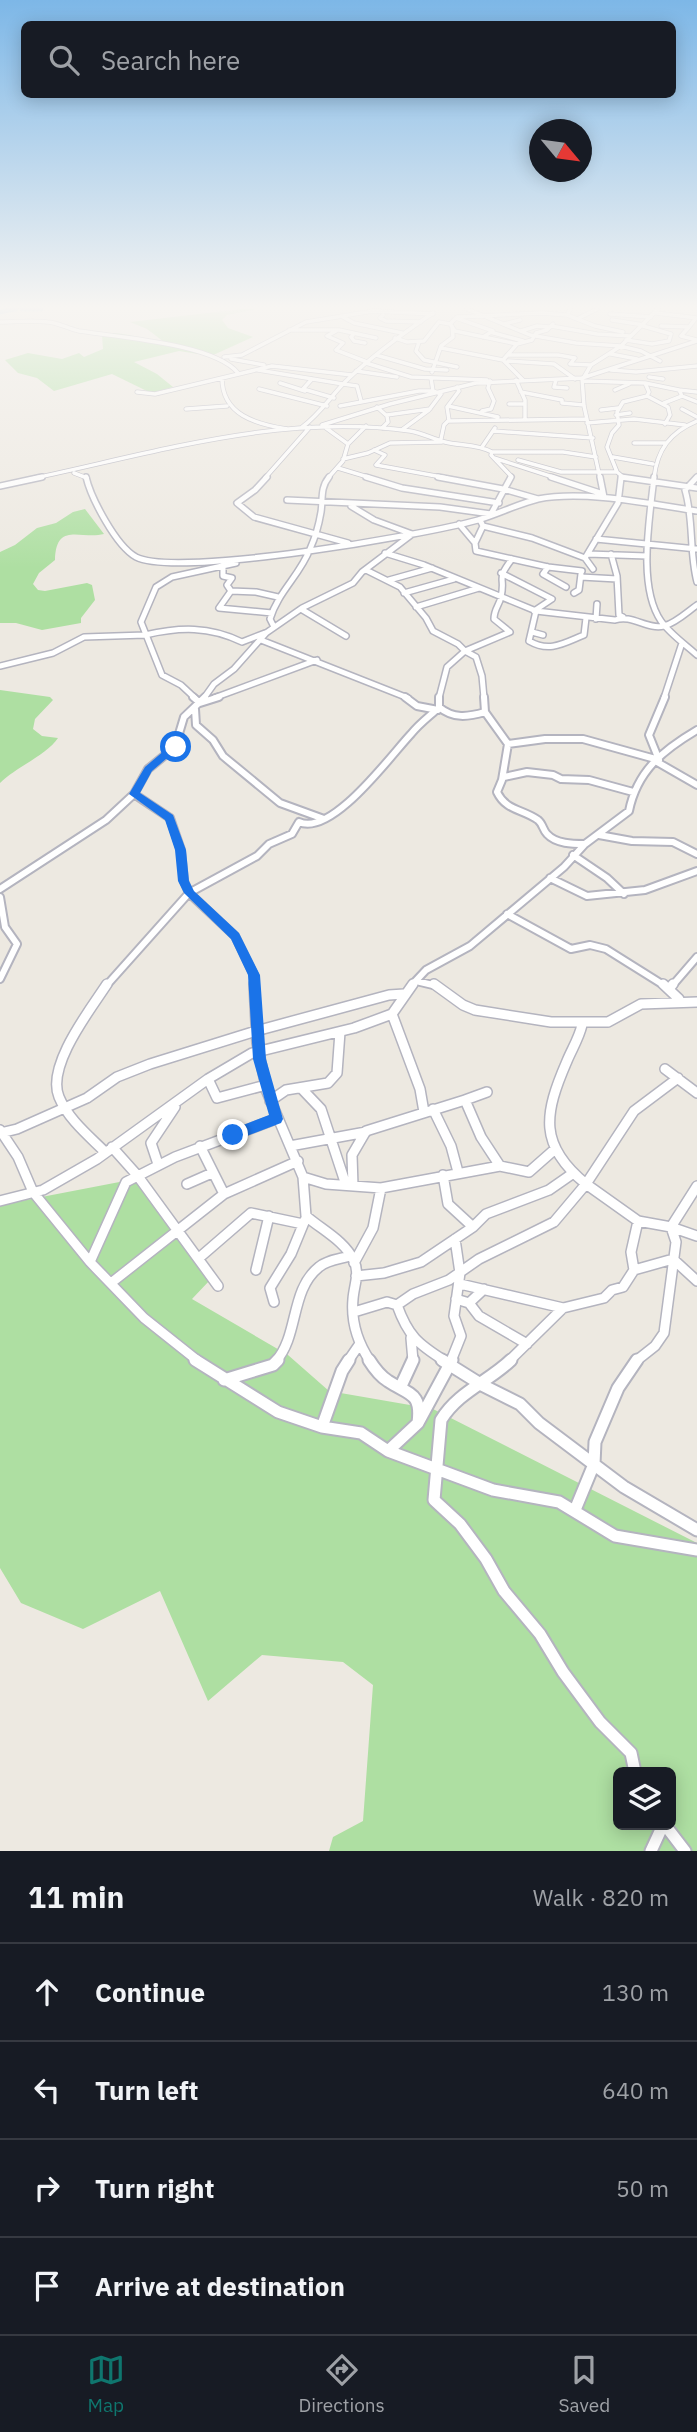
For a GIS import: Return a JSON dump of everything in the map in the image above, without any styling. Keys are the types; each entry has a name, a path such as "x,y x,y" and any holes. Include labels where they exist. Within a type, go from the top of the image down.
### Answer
{"street":[{"path":"223,395 227,406"},
{"path":"285,395 327,406"},
{"path":"323,395 334,398"},
{"path":"301,428 336,395"},
{"path":"360,395 361,401"},
{"path":"340,406 403,395"},
{"path":"349,544 315,532 254,517 237,503 255,490 308,428 420,395"},
{"path":"403,430 427,415 440,395"},
{"path":"449,421 448,406 456,395"},
{"path":"448,406 482,411 491,409 494,401 491,395"},
{"path":"521,395 525,404 525,419"},
{"path":"535,395 562,400 562,403 584,405"},
{"path":"554,395 555,400"},
{"path":"584,395 604,496"},
{"path":"617,472 607,447 619,422 616,415 623,402 647,396 664,403 682,396 697,402"},
{"path":"664,403 670,415 665,424"},
{"path":"509,404 525,404"},
{"path":"186,409 227,406 263,424 291,429"},
{"path":"377,407 387,415 388,422 382,428"},
{"path":"601,410 618,408"},
{"path":"656,408 667,410"},
{"path":"387,415 430,409"},
{"path":"682,409 697,419 685,425 666,443 653,464 647,556 652,599 662,623 697,655"},
{"path":"482,411 500,418 482,447"},
{"path":"616,415 630,413"},
{"path":"514,429 512,427 515,419"},
{"path":"443,440 444,425 449,421 525,419 619,422 634,419 685,425"},
{"path":"274,627 270,619 278,597 296,576 310,550 323,484 338,468 348,443 366,426"},
{"path":"0,486 223,437 301,428 366,426 403,430 482,447 492,452 563,452 596,457"},
{"path":"326,428 348,443"},
{"path":"494,430 536,436 574,433 593,438"},
{"path":"343,459 399,442 443,440"},
{"path":"634,443 666,443"},
{"path":"563,444 563,452"},
{"path":"374,450 385,455 376,465 503,488 539,499"},
{"path":"491,514 511,476 494,458 492,452"},
{"path":"613,457 653,464"},
{"path":"494,458 604,496 697,511"},
{"path":"518,460 561,472 621,473 620,499 596,539 581,574 579,590 574,593"},
{"path":"338,468 402,488 447,492 499,503"},
{"path":"67,473 86,475 89,489 121,545 135,557 162,564 203,559 242,559 310,550 412,534 478,520 539,499 604,496"},
{"path":"686,486 697,477"},
{"path":"621,478 697,488"},
{"path":"686,486 689,510 692,513 697,582"},
{"path":"287,500 351,506 370,502 454,507 491,514"},
{"path":"351,506 374,520 412,534"},
{"path":"478,520 483,526 532,538 566,554 587,559 611,554 647,556"},
{"path":"459,524 475,543"},
{"path":"483,526 475,543 476,551 581,574 617,579"},
{"path":"0,666 31,656 47,655 78,639 116,634 145,635 187,626 232,636 242,642 266,633 301,609 354,583 386,553 412,534"},
{"path":"596,539 694,549"},
{"path":"386,553 432,568 535,611 596,619 615,620 623,617"},
{"path":"611,554 617,579 619,615 648,625 666,626 684,611 697,605"},
{"path":"242,559 162,582 150,597 142,615 145,635 163,675 181,685 197,706 196,725 213,740 223,756 286,806 324,819"},
{"path":"452,715 439,707 440,678 447,666 465,651 510,632 494,619 494,609 501,596 500,573 513,559"},
{"path":"587,559 593,569"},
{"path":"223,566 223,576 232,578 227,585 231,591"},
{"path":"548,566 543,574 566,587"},
{"path":"388,580 432,568"},
{"path":"366,570 388,580 404,593 433,631 476,657 482,676 485,712 508,744"},
{"path":"500,573 552,599 535,611 529,641 540,648 550,649 584,635 586,618"},
{"path":"404,593 457,579"},
{"path":"416,607 479,588"},
{"path":"231,591 256,592 278,597"},
{"path":"231,591 219,608 272,613"},
{"path":"596,619 597,604"},
{"path":"301,609 346,636"},
{"path":"531,632 543,635"},
{"path":"0,889 106,820 134,794 148,769 176,747 181,722 214,684 234,669 266,633"},
{"path":"261,640 406,697 416,706 464,717 485,712"},
{"path":"658,761 649,735 659,715 682,643"},
{"path":"197,706 317,660"},
{"path":"218,1286 137,1175 109,1149 78,1126 58,1096 57,1070 81,1023 108,984 189,893 257,856 269,844 292,834 299,822 308,826 324,819 377,776 411,733 435,711"},
{"path":"0,1201 43,1190 179,1102 208,1079 260,1051 340,1031 392,1014 404,994 426,970 470,946 550,878 585,844 629,811 633,792 647,767 658,761 664,751 697,730"},
{"path":"585,844 557,839 547,833 539,820 516,813 499,798 497,792 504,777 503,752 508,744 539,739 605,743 658,761 697,785"},
{"path":"504,777 527,772 553,775 561,779 589,780 633,792"},
{"path":"134,794 170,818 181,850 184,881 189,893 231,930 254,975 256,1031 266,1085 276,1119 298,1160 303,1177 305,1220 291,1254 270,1288 274,1302"},
{"path":"599,835 634,841 664,840 685,846 697,854"},
{"path":"573,855 607,878 624,894"},
{"path":"550,878 587,896 645,890 697,871"},
{"path":"0,897 5,928 16,944 0,979"},
{"path":"507,915 571,949 579,949 587,944 596,945 648,972 679,999 677,1001"},
{"path":"669,989 697,957"},
{"path":"416,982 422,980 432,984 464,1005 480,1011 533,1021 582,1024 618,1019 631,1006 677,1001 697,1002"},
{"path":"404,994 389,995 256,1031 150,1064 117,1077 87,1098 17,1129 0,1132 18,1157 33,1192 90,1262 144,1318 187,1354 224,1380 278,1412 322,1427 361,1433 388,1451 494,1490 559,1502 615,1535 697,1550"},
{"path":"392,1014 428,1111 451,1146 458,1172"},
{"path":"582,1024 580,1039 564,1070 549,1117 548,1133 554,1150 572,1174 638,1221 671,1227 697,1236"},
{"path":"270,1101 286,1090 328,1083 337,1073 340,1031"},
{"path":"665,1069 697,1093"},
{"path":"397,1305 413,1294 460,1278 479,1259 554,1222 586,1184 634,1111 678,1078"},
{"path":"208,1079 217,1098 266,1085"},
{"path":"302,1089 321,1110 350,1186"},
{"path":"290,1146 333,1140 366,1131 487,1092"},
{"path":"465,1100 481,1137 499,1166"},
{"path":"158,1164 151,1143 179,1102"},
{"path":"90,1262 118,1196 127,1182 158,1164 200,1146 276,1119"},
{"path":"350,1186 352,1155 366,1131"},
{"path":"200,1146 224,1194"},
{"path":"303,1177 326,1184 381,1188 499,1166 530,1172 554,1150"},
{"path":"111,1283 224,1194 240,1184 286,1169 298,1160"},
{"path":"187,1184 212,1173"},
{"path":"356,1276 384,1273 421,1262 473,1227 486,1214 549,1190 572,1174"},
{"path":"443,1175 448,1204 473,1227"},
{"path":"671,1227 697,1186"},
{"path":"224,1380 273,1365 279,1360 285,1352 300,1299 313,1273 319,1266 352,1260 373,1228 381,1188"},
{"path":"199,1258 251,1213 305,1220 352,1260 356,1276 352,1299 359,1345 386,1382 401,1386 417,1401 421,1411 418,1423"},
{"path":"256,1270 269,1216"},
{"path":"634,1270 631,1252 638,1221"},
{"path":"575,1510 594,1464 595,1442 618,1388 638,1358 655,1346 664,1333 676,1242 671,1227"},
{"path":"388,1451 396,1440 418,1423 461,1336 454,1316 460,1278 455,1239"},
{"path":"460,1278 484,1289 563,1308 604,1298 612,1290 623,1287 634,1270 673,1259"},
{"path":"673,1259 697,1282"},
{"path":"469,1303 484,1289"},
{"path":"456,1299 469,1303 479,1316 527,1344"},
{"path":"354,1312 387,1302 397,1305"},
{"path":"397,1305 411,1338 413,1361 401,1386"},
{"path":"563,1308 482,1384 466,1392 447,1410 441,1420 434,1500 460,1524 486,1559 504,1591 540,1634 600,1722 631,1753 634,1767"},
{"path":"411,1338 482,1384 520,1404 539,1423 624,1487 697,1530"},
{"path":"322,1427 342,1371 359,1345"},
{"path":"651,1851 662,1830"},
{"path":"668,1830 685,1851"}],"green space":[{"path":"85,509 104,534 65,536 56,548 55,560 39,573 33,584 38,590 45,591 87,583 92,585 95,600 81,618 81,623 42,630 16,623 0,623 0,552 15,545 37,528 56,523 73,512"},
{"path":"0,690 50,697 53,700 35,719 33,729 42,736 58,738 47,750 0,783"},
{"path":"135,1179 210,1280 192,1299 288,1355 329,1391 433,1409 697,1543 697,1851 329,1851 333,1837 363,1821 373,1685 343,1662 262,1655 208,1701 160,1591 83,1629 21,1603 0,1568 0,1205"}],"route":[{"path":"176,747 148,769 134,794 170,818 181,850 181,866 189,893 231,930 254,975 260,1059 276,1119 233,1135"}]}
